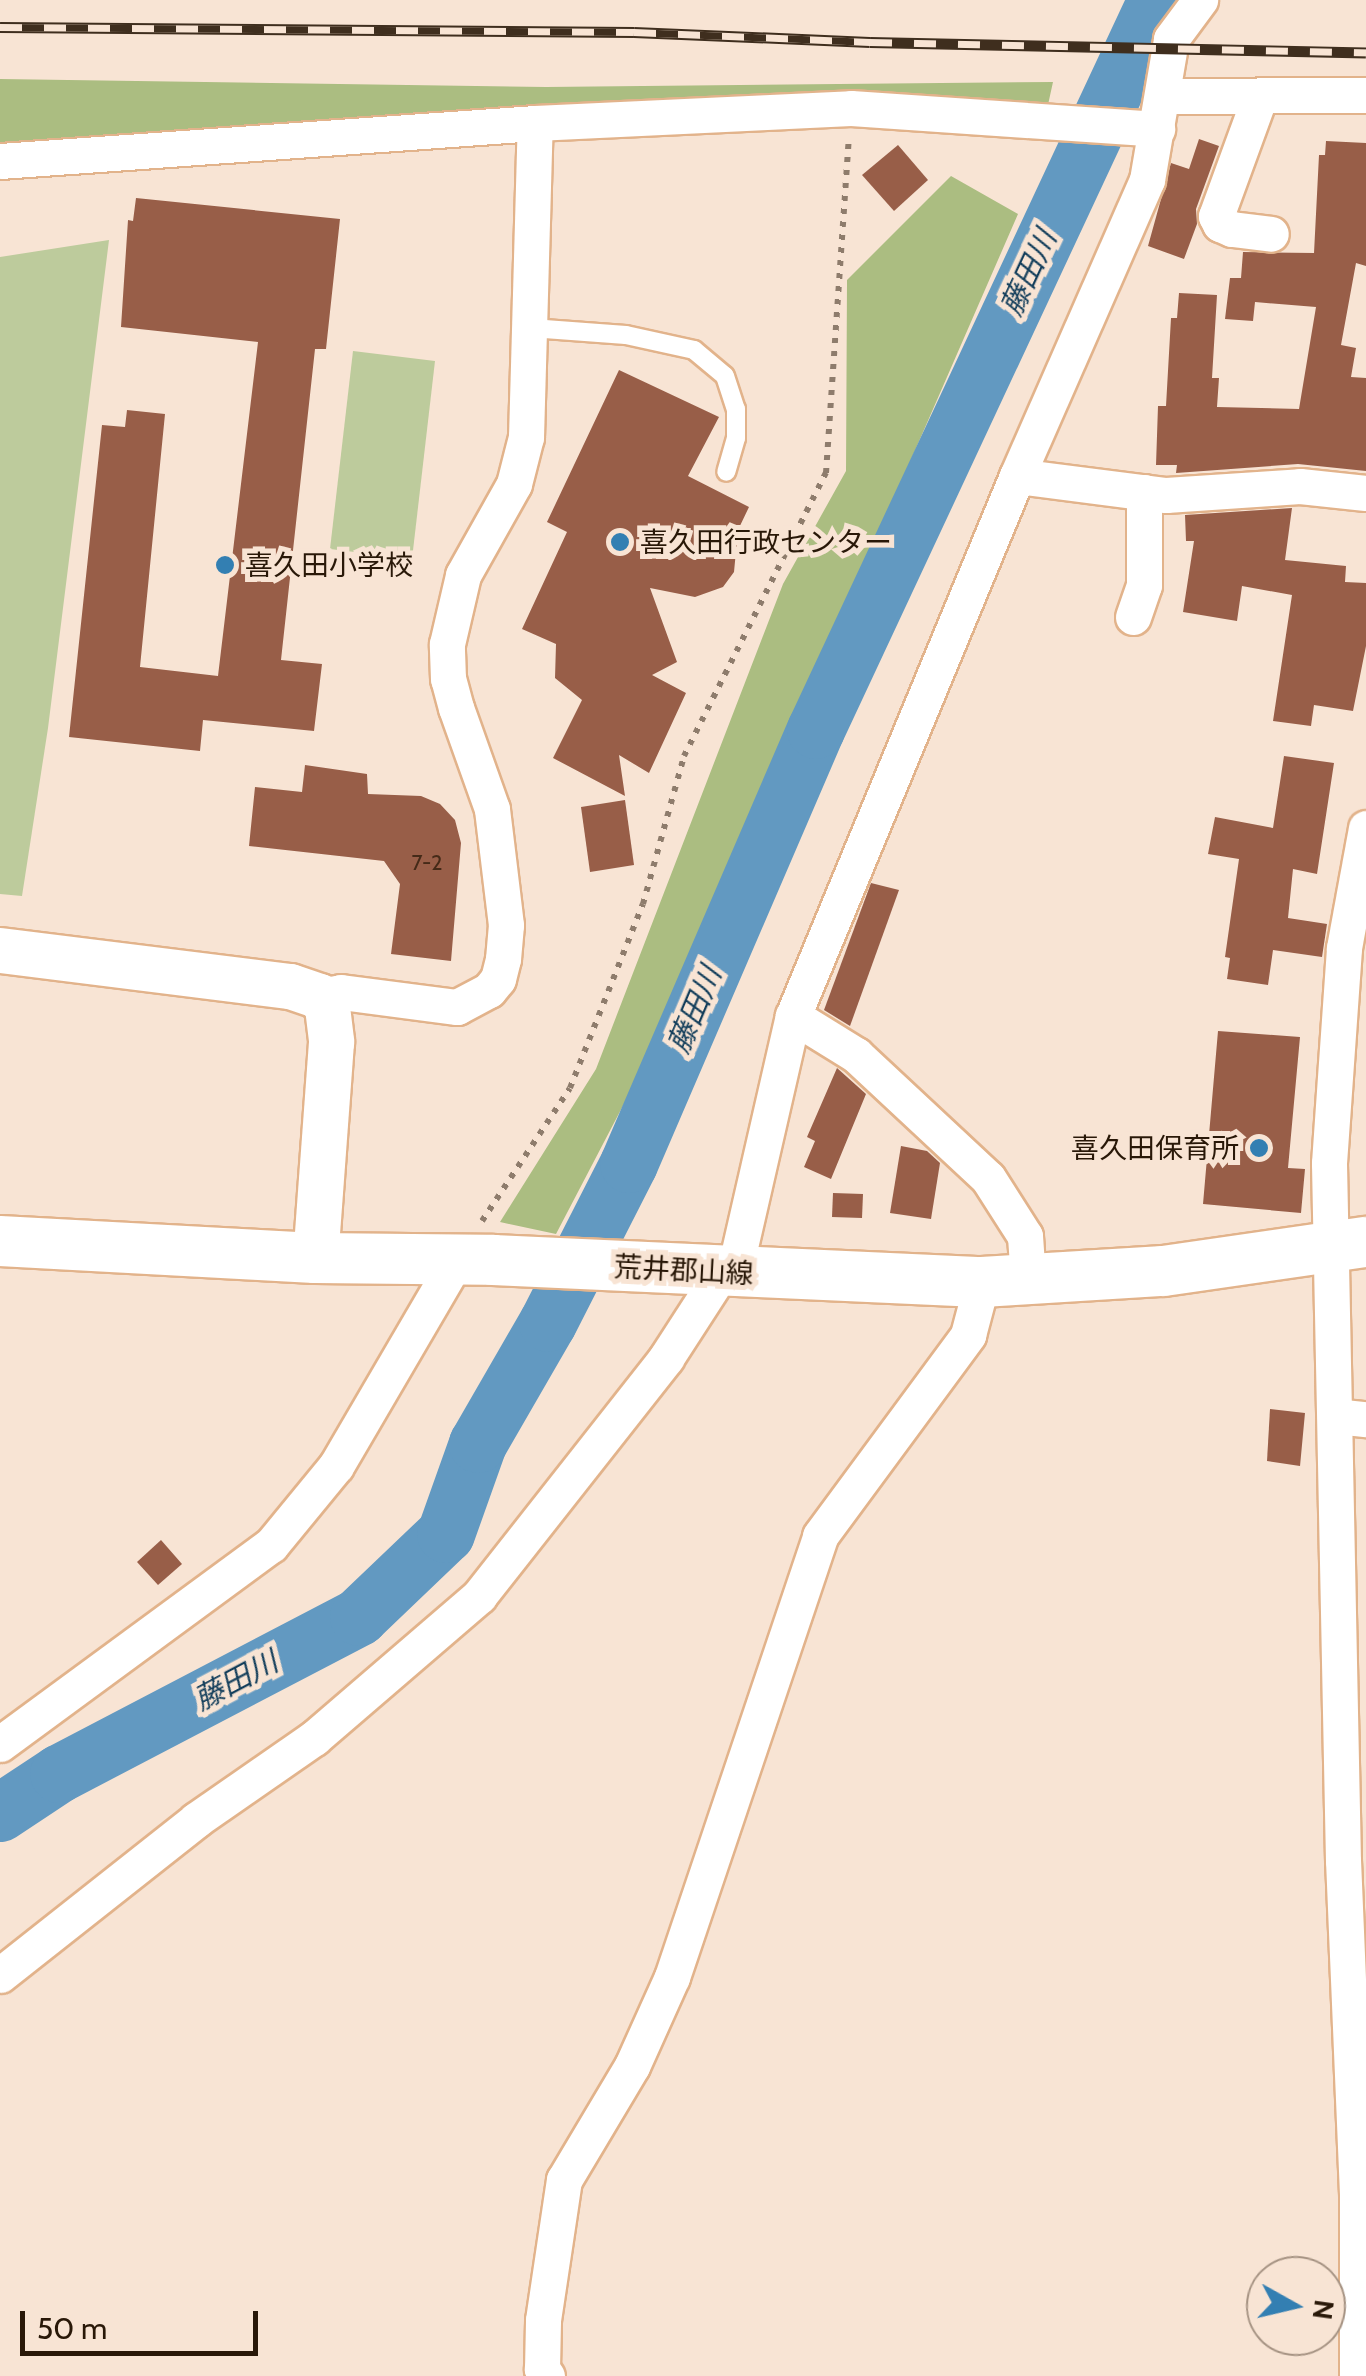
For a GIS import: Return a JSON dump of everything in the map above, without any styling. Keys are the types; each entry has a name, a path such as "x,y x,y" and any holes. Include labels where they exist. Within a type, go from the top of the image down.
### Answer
{"main road":[{"name":"荒井郡山線","path":"0,1241 315,1258 475,1260 1005,1280 1164,1271 1350,1245"}],"street":[{"path":"0,1975 196,1820 314,1738 480,1596 675,1346 714,1272 794,1016 1017,476 1147,180 1170,39 1200,0"},
{"path":"0,161 535,123 851,108 1016,118 1160,112 1260,96 1366,95"},
{"path":"1260,96 1216,216 1220,224 1232,229 1272,234"},
{"path":"0,950 290,986 319,996 342,992 457,1007 488,990 498,978 506,925 492,809 448,679 447,644 463,574 520,468 529,416 535,123"},
{"path":"1017,476 1193,496 1300,486 1366,493"},
{"path":"1134,618 1144,585 1144,492"},
{"path":"1357,2376 1361,2319 1360,2086 1350,1245 1329,1163 1332,1075 1344,948 1366,828"},
{"path":"315,1258 331,1042 326,1008 319,996"},
{"path":"547,2376 542,2369 542,2320 564,2180 632,2066 672,1977 820,1536 968,1335 1005,1280 1025,1236 988,1178 856,1055 794,1016"},
{"path":"0,1744 271,1545 336,1466 475,1260"}],"lane":[{"path":"530,328 626,335 694,350 726,376 736,409 736,438 726,472"}],"path":[{"path":"475,1260 570,1088 643,904 684,756 826,473 851,108"}],"green space":[{"path":"0,79 546,87 1053,82 1044,123 545,121 231,126 0,145"},
{"path":"951,176 1018,214 663,1029 556,1234 500,1222 596,1069 783,584 846,471 847,280"},
{"path":"109,240 48,728 22,896 0,894 0,257"},
{"path":"353,351 435,361 412,559 330,549"}],"building":[{"path":"1199,139 1219,146 1196,209 1197,224 1184,259 1148,246 1171,163 1189,169"},
{"path":"1326,141 1366,143 1366,266 1356,263 1341,345 1356,348 1351,377 1366,378 1366,471 1298,464 1176,473 1177,465 1156,465 1158,406 1166,406 1171,318 1177,318 1179,293 1217,295 1212,378 1219,378 1217,407 1299,409 1316,307 1255,302 1253,321 1225,319 1230,278 1241,278 1243,252 1314,253 1319,155 1325,155"},
{"path":"898,145 928,180 894,211 862,175"},
{"path":"136,198 340,219 326,349 315,349 281,660 322,664 314,731 203,720 200,751 69,737 102,425 125,427 127,410 165,414 140,667 218,676 258,342 121,327 128,220 133,221"},
{"path":"619,370 719,417 688,476 749,507 738,530 734,572 723,587 695,597 650,588 677,662 652,675 686,693 649,773 619,755 625,796 553,758 582,700 555,678 556,644 522,629 567,532 547,522"},
{"path":"1292,508 1285,560 1346,566 1345,582 1366,583 1366,646 1353,711 1314,705 1311,726 1273,721 1292,595 1242,586 1237,621 1183,612 1194,541 1186,541 1185,515"},
{"path":"1284,756 1334,763 1317,874 1293,869 1288,918 1327,924 1322,957 1273,950 1268,985 1227,979 1230,958 1225,957 1239,859 1208,854 1215,817 1273,828"},
{"path":"305,765 367,774 368,794 421,796 440,804 455,820 461,843 451,961 391,954 400,884 384,861 249,846 255,787 302,792"},
{"path":"625,800 634,865 590,872 581,807"},
{"path":"871,883 899,890 850,1026 824,1010"},
{"path":"1218,1031 1300,1037 1288,1168 1305,1169 1301,1213 1203,1204"},
{"path":"837,1068 866,1094 831,1179 804,1167 815,1141 807,1137"},
{"path":"901,1146 927,1151 940,1163 931,1219 890,1213"},
{"path":"833,1193 863,1194 862,1218 832,1217"},
{"path":"1270,1409 1305,1413 1300,1466 1267,1461"},
{"path":"161,1540 182,1564 158,1585 137,1562"}],"waterway":[{"name":"藤田川","path":"0,1813 59,1774 359,1617 446,1534 478,1444 548,1323 629,1164 816,730 1157,0"}],"railway":[{"path":"0,27 634,32 870,42 1366,52"}],"place":[{"name":"喜久田行政センター","path":"620,542"},
{"name":"喜久田小学校","path":"225,565"},
{"name":"喜久田保育所","path":"1259,1148"}]}
